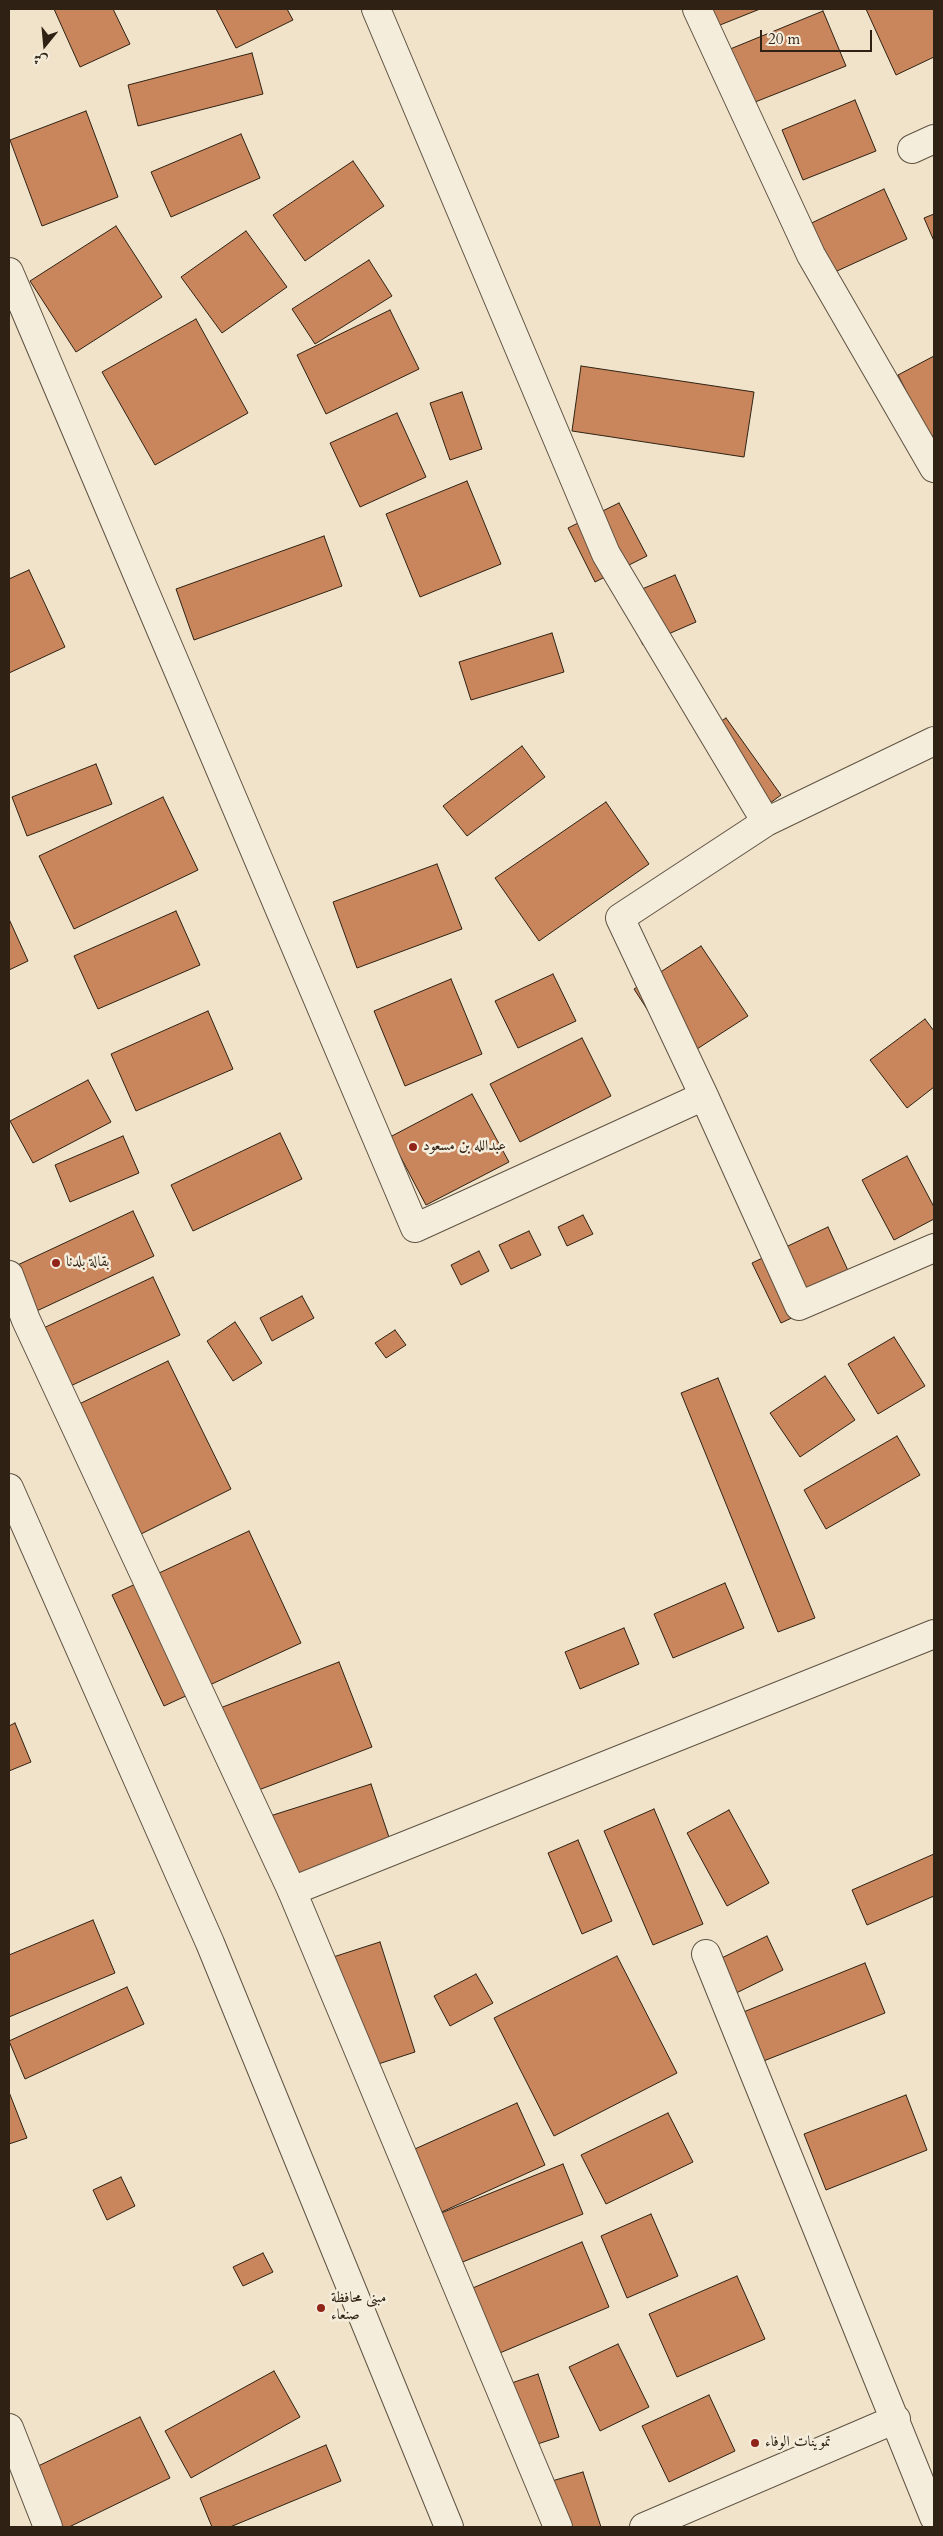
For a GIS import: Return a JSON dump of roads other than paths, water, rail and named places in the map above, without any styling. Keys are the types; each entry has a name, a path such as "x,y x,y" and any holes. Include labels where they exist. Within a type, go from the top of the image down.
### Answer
{"street":[{"path":"376,9 606,554 766,822"},
{"path":"697,9 811,255 934,468"},
{"path":"9,272 415,1228 704,1096"},
{"path":"934,741 766,822 620,918 704,1096 799,1306 934,1248"},
{"path":"9,1275 17,1324 292,1891 558,2527"},
{"path":"9,1488 210,1943 449,2527"},
{"path":"292,1891 934,1634"},
{"path":"706,1954 896,2419 934,2517"},
{"path":"644,2527 896,2419"},
{"path":"9,2428 14,2455 48,2527"}],"place":[{"name":"عبدالله بن مسعود","path":"413,1147"},
{"name":"بقالة بلدنا","path":"56,1263"},
{"name":"مبنى محافظة صنعاء","path":"321,2308"},
{"name":"تموينات الوفاء","path":"755,2443"}]}
